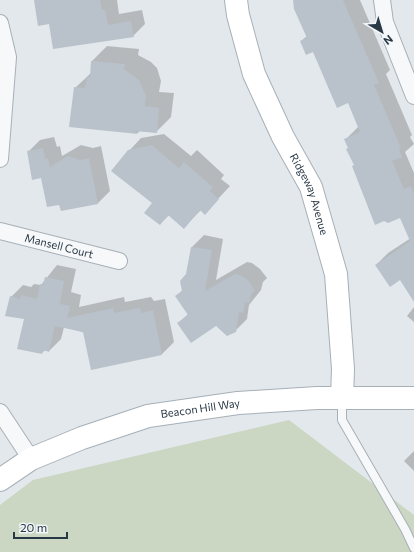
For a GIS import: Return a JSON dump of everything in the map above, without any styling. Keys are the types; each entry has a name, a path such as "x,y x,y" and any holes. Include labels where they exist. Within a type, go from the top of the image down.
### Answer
{"street":[{"name":"Ridgeway Avenue","path":"236,0 238,15 254,74 284,137 311,187 336,274 343,369 342,398"},
{"path":"382,0 385,22 414,96"},
{"path":"0,23 8,57 0,159"},
{"name":"Mansell Court","path":"0,231 118,261"},
{"name":"Beacon Hill Way","path":"0,480 31,459 82,438 148,416 238,403 317,398 414,398"},
{"path":"0,412 31,459"}],"lane":[{"path":"342,398 342,420 405,529 414,548"}],"green space":[{"path":"289,420 414,515 414,552 0,552 0,505 33,480"}],"building":[{"path":"34,0 100,0 102,10 105,10 108,25 131,21 134,37 53,49 49,24 38,26"},
{"path":"293,0 343,0 379,83 374,85 401,148 399,149 402,157 392,161 404,189 411,186 414,194 414,302 400,280 390,287 375,265 410,241 400,218 388,223 384,221 375,225 352,166 354,165 346,149 348,148 344,139 360,132 348,103 337,108 313,52 306,55 300,41 307,38 294,9"},
{"path":"91,61 125,64 124,69 139,80 146,96 145,106 159,108 157,133 134,131 138,134 69,127 74,87 85,88 87,77 90,77"},
{"path":"152,145 179,168 184,162 213,187 210,191 219,199 205,215 200,210 184,229 168,215 160,225 144,213 152,203 111,171 128,150"},
{"path":"43,148 45,159 48,158 50,167 68,156 80,160 89,158 98,204 61,211 59,205 47,207 41,178 32,180 27,151"},
{"path":"191,247 212,250 205,291 235,274 248,280 255,291 251,294 250,303 245,302 243,313 239,312 236,332 227,336 216,326 191,343 177,323 188,315 175,296 182,291 180,281 186,274"},
{"path":"45,277 64,281 60,304 70,306 67,318 113,308 114,313 139,308 142,313 153,310 162,355 91,370 83,332 55,326 49,352 43,350 42,354 17,349 24,319 5,316 10,296 20,299 21,295 37,299 40,284 43,285"}]}
